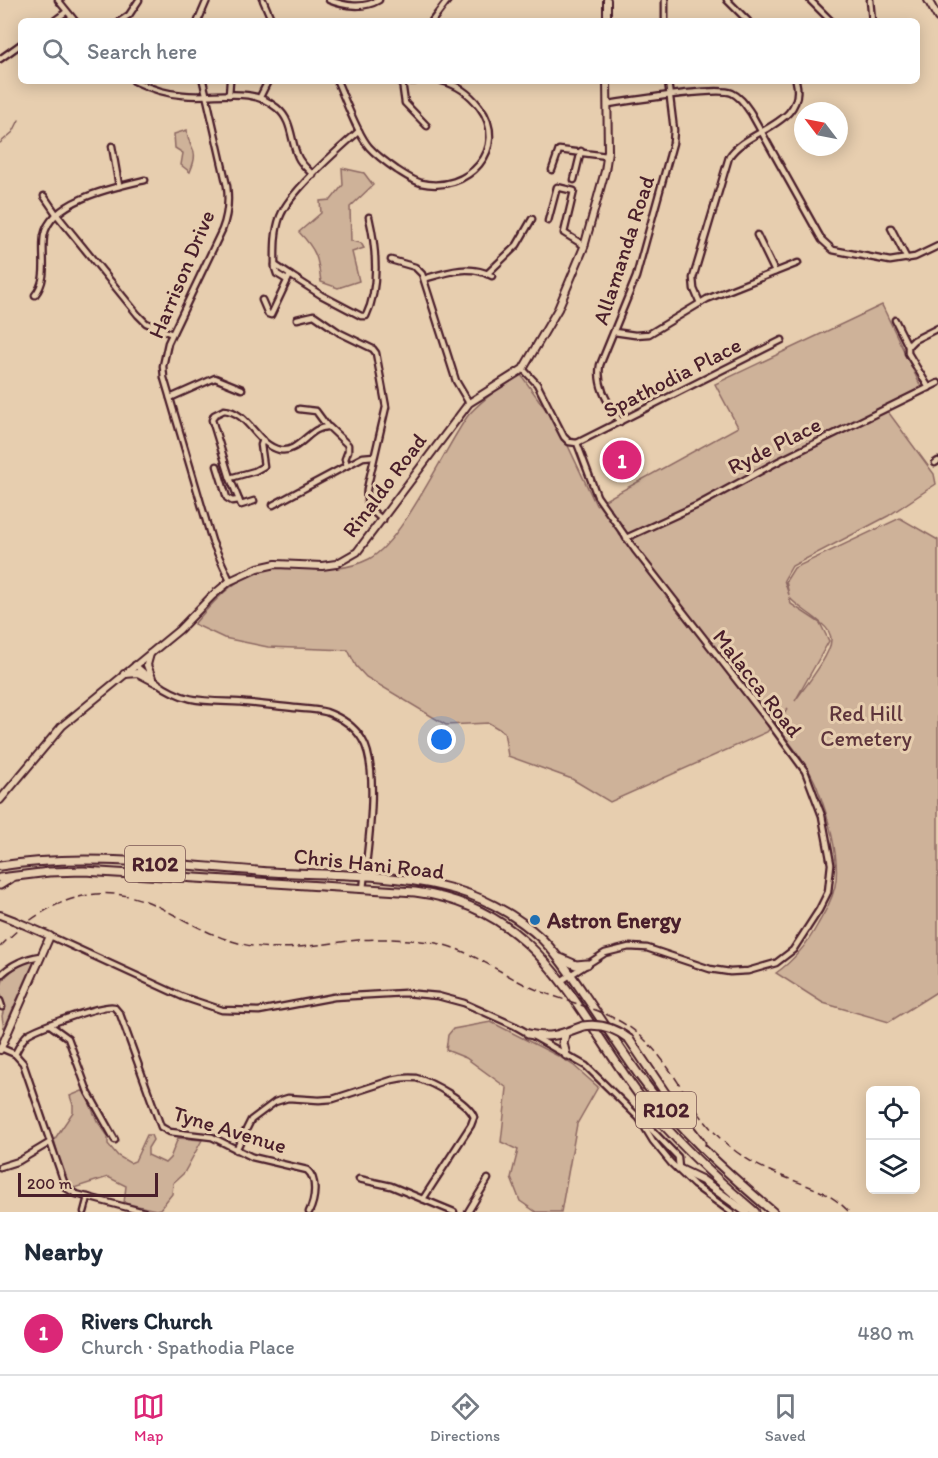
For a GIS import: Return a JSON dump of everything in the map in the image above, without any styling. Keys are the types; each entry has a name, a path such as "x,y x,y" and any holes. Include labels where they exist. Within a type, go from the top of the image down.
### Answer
{"main road":[{"name":"Chris Hani Road","path":"1,865 38,861 89,860 364,877 426,883 482,899 520,921 540,938 571,975 656,1098 685,1132 773,1212"},
{"name":"Chris Hani Road","path":"0,878 84,871 363,889 429,894 474,909 496,920 534,948 561,981 643,1100 706,1170 755,1212"},
{"path":"0,885 16,875"},
{"path":"557,957 576,965 587,964"},
{"path":"528,1034 548,1037 565,1034 583,1026 598,1024 612,1028 629,1039 710,1156"},
{"path":"565,1034 563,1043 566,1055"},
{"path":"679,1169 702,1180 746,1212"}],"street":[{"path":"58,0 72,18"},
{"path":"124,18 139,0"},
{"path":"199,18 207,0"},
{"path":"263,0 271,18"},
{"path":"329,0 347,5 364,5 379,0"},
{"path":"434,18 448,0"},
{"path":"607,0 607,18"},
{"path":"665,0 665,18"},
{"path":"727,0 745,18"},
{"path":"810,0 828,18"},
{"path":"870,0 872,18"},
{"path":"928,0 938,18"},
{"path":"58,18 66,12"},
{"path":"0,59 18,46"},
{"path":"144,84 173,94 206,96 249,94 260,97 277,108 287,119 298,157 313,175"},
{"name":"Harrison Drive","path":"204,84 227,186 229,198 227,213 222,230 172,334 164,354 163,366 170,398 212,542 230,581"},
{"path":"229,95 230,84"},
{"path":"260,97 266,84"},
{"path":"339,84 359,131 375,153 414,180 441,184 451,183 469,174 480,165 486,156 490,140 489,124 482,111 469,95 451,84"},
{"path":"401,84 405,103 427,126"},
{"name":"Rinaldo Road","path":"0,800 62,726 179,630 230,581 258,568 276,564 322,566 336,564 357,552 469,403 524,369 558,309 585,246 608,156 607,84"},
{"name":"Allamanda Road","path":"620,422 598,378 600,365 636,277 675,136 668,84"},
{"path":"700,303 694,289 693,278 726,163 735,148 789,113 797,93 796,84"},
{"path":"608,104 721,91 731,93 744,102 827,246 842,253 898,261 938,246"},
{"path":"359,131 313,175 282,213 277,227 276,273 365,316 372,302 376,255 369,218"},
{"path":"112,146 119,186"},
{"path":"552,170 559,150 608,156"},
{"path":"574,180 581,151"},
{"path":"35,295 41,286 44,271 44,237 49,224 57,215 76,201 119,186 145,180"},
{"path":"548,221 557,187 574,191 564,233 585,246"},
{"path":"44,196 142,320 172,334"},
{"path":"424,279 453,270 470,270 490,275 516,245 531,219"},
{"path":"891,228 907,259"},
{"path":"757,235 775,272"},
{"path":"391,260 420,270 456,381 469,403"},
{"path":"614,332 640,336 649,334 700,303 798,263"},
{"path":"262,300 268,314 271,315 289,278"},
{"path":"297,319 314,315 335,330 375,351 386,407 366,489 366,500 368,507 383,520"},
{"path":"895,320 908,346 908,353 929,388"},
{"path":"908,346 914,340 938,328"},
{"name":"Spathodia Place","path":"577,443 782,340"},
{"name":"Malacca Road","path":"524,369 537,384 564,437 569,442 577,443 597,496 626,538 805,771 822,816 831,864 830,880 824,902 798,943 782,960 748,971 730,972 710,969 638,946 612,950 561,981"},
{"path":"170,398 215,378 242,389"},
{"name":"Ryde Place","path":"626,538 698,505 779,461 938,383"},
{"path":"299,408 316,411 327,426 348,445 345,459 347,465"},
{"path":"254,501 243,505 238,500 212,420 214,415 224,410 230,411 243,418 263,440 277,449 285,450 297,445 309,434 327,426"},
{"path":"230,478 264,466 261,445 263,440"},
{"path":"273,505 363,457 374,456"},
{"path":"217,466 227,498 232,501 238,500"},
{"path":"150,653 147,665 154,681"},
{"path":"135,665 154,681"},
{"path":"124,674 138,673 177,695 193,700 325,712 346,723 355,731 367,749 372,772 363,889"},
{"path":"0,913 183,998 222,1010 259,1011 334,997 421,993 464,1003 528,1034 566,1055 597,1076 654,1130 678,1157 679,1169"},
{"path":"50,936 1,1049 15,1054 23,1063 63,1185 72,1193 144,1212"},
{"path":"0,976 25,959 41,956"},
{"path":"0,1001 3,1008"},
{"name":"Tyne Avenue","path":"15,1054 28,1034 100,1007 114,1007 120,1014 161,1126 170,1132 212,1137 252,1157 309,1171 313,1180 314,1194 313,1205 309,1212"},
{"path":"50,1025 68,1038 88,1092 115,1140"},
{"path":"236,1150 251,1120 282,1100 333,1099 392,1080 416,1078 441,1090 469,1109 474,1117 423,1200"},
{"path":"639,1118 663,1154 694,1185 731,1212"},
{"path":"0,1167 24,1158 49,1143"},
{"path":"359,1179 391,1186 454,1212"},
{"path":"468,1212 488,1179"},
{"path":"84,1212 88,1197"}],"green space":[{"path":"187,130 194,153 190,172 181,165 183,153 175,148 174,134"},
{"path":"342,168 364,173 373,185 350,207 351,241 361,243 364,248 352,252 359,281 338,288 321,282 316,255 299,232 321,213 320,201 331,200 343,185"},
{"name":"Red Hill Cemetery","path":"882,305 923,391 886,409 934,474 936,484 888,516 792,566 784,580 789,595 786,581 794,568 900,518 938,540 938,991 889,1022 823,1003 776,973 805,945 814,931 830,901 836,875 832,836 817,787 804,762 776,725 788,708 767,732 610,802 572,779 508,756 504,732 489,723 446,725 366,677 356,666 348,650 268,647 224,638 194,624 227,590 258,572 283,568 343,567 369,559 382,549 422,494 467,417 519,372 561,431 596,505 738,427 715,384","holes":["789,597 826,627 831,640 827,654 795,701 829,641 820,623 791,604"]},
{"path":"35,959 4,1029 2,1016 5,1005 0,992 1,986 13,970"},
{"path":"491,1022 562,1058 598,1087 577,1124 561,1212 536,1212 520,1201 511,1178 518,1150 501,1142 507,1088 466,1058 446,1050 448,1035 453,1029"},
{"path":"85,1092 97,1121 108,1136 108,1144 118,1156 130,1163 135,1161 147,1135 151,1135 153,1140 148,1148 148,1155 165,1163 170,1158 178,1138 202,1140 184,1173 173,1183 172,1194 160,1209 124,1203 126,1186 108,1177 74,1188 66,1182 54,1140 73,1112 70,1096"}],"waterway":[{"path":"0,143 13,132 19,120"}],"railway":[{"path":"0,947 33,918 51,908 89,895 110,894 131,897 153,904 219,936 257,947 286,948 387,939 448,946 528,986 621,1022 649,1044 709,1126 734,1150 765,1169 824,1193 849,1212"}],"place":[{"name":"Rivers Church","path":"622,460"},
{"name":"Astron Energy","path":"535,920"}]}
